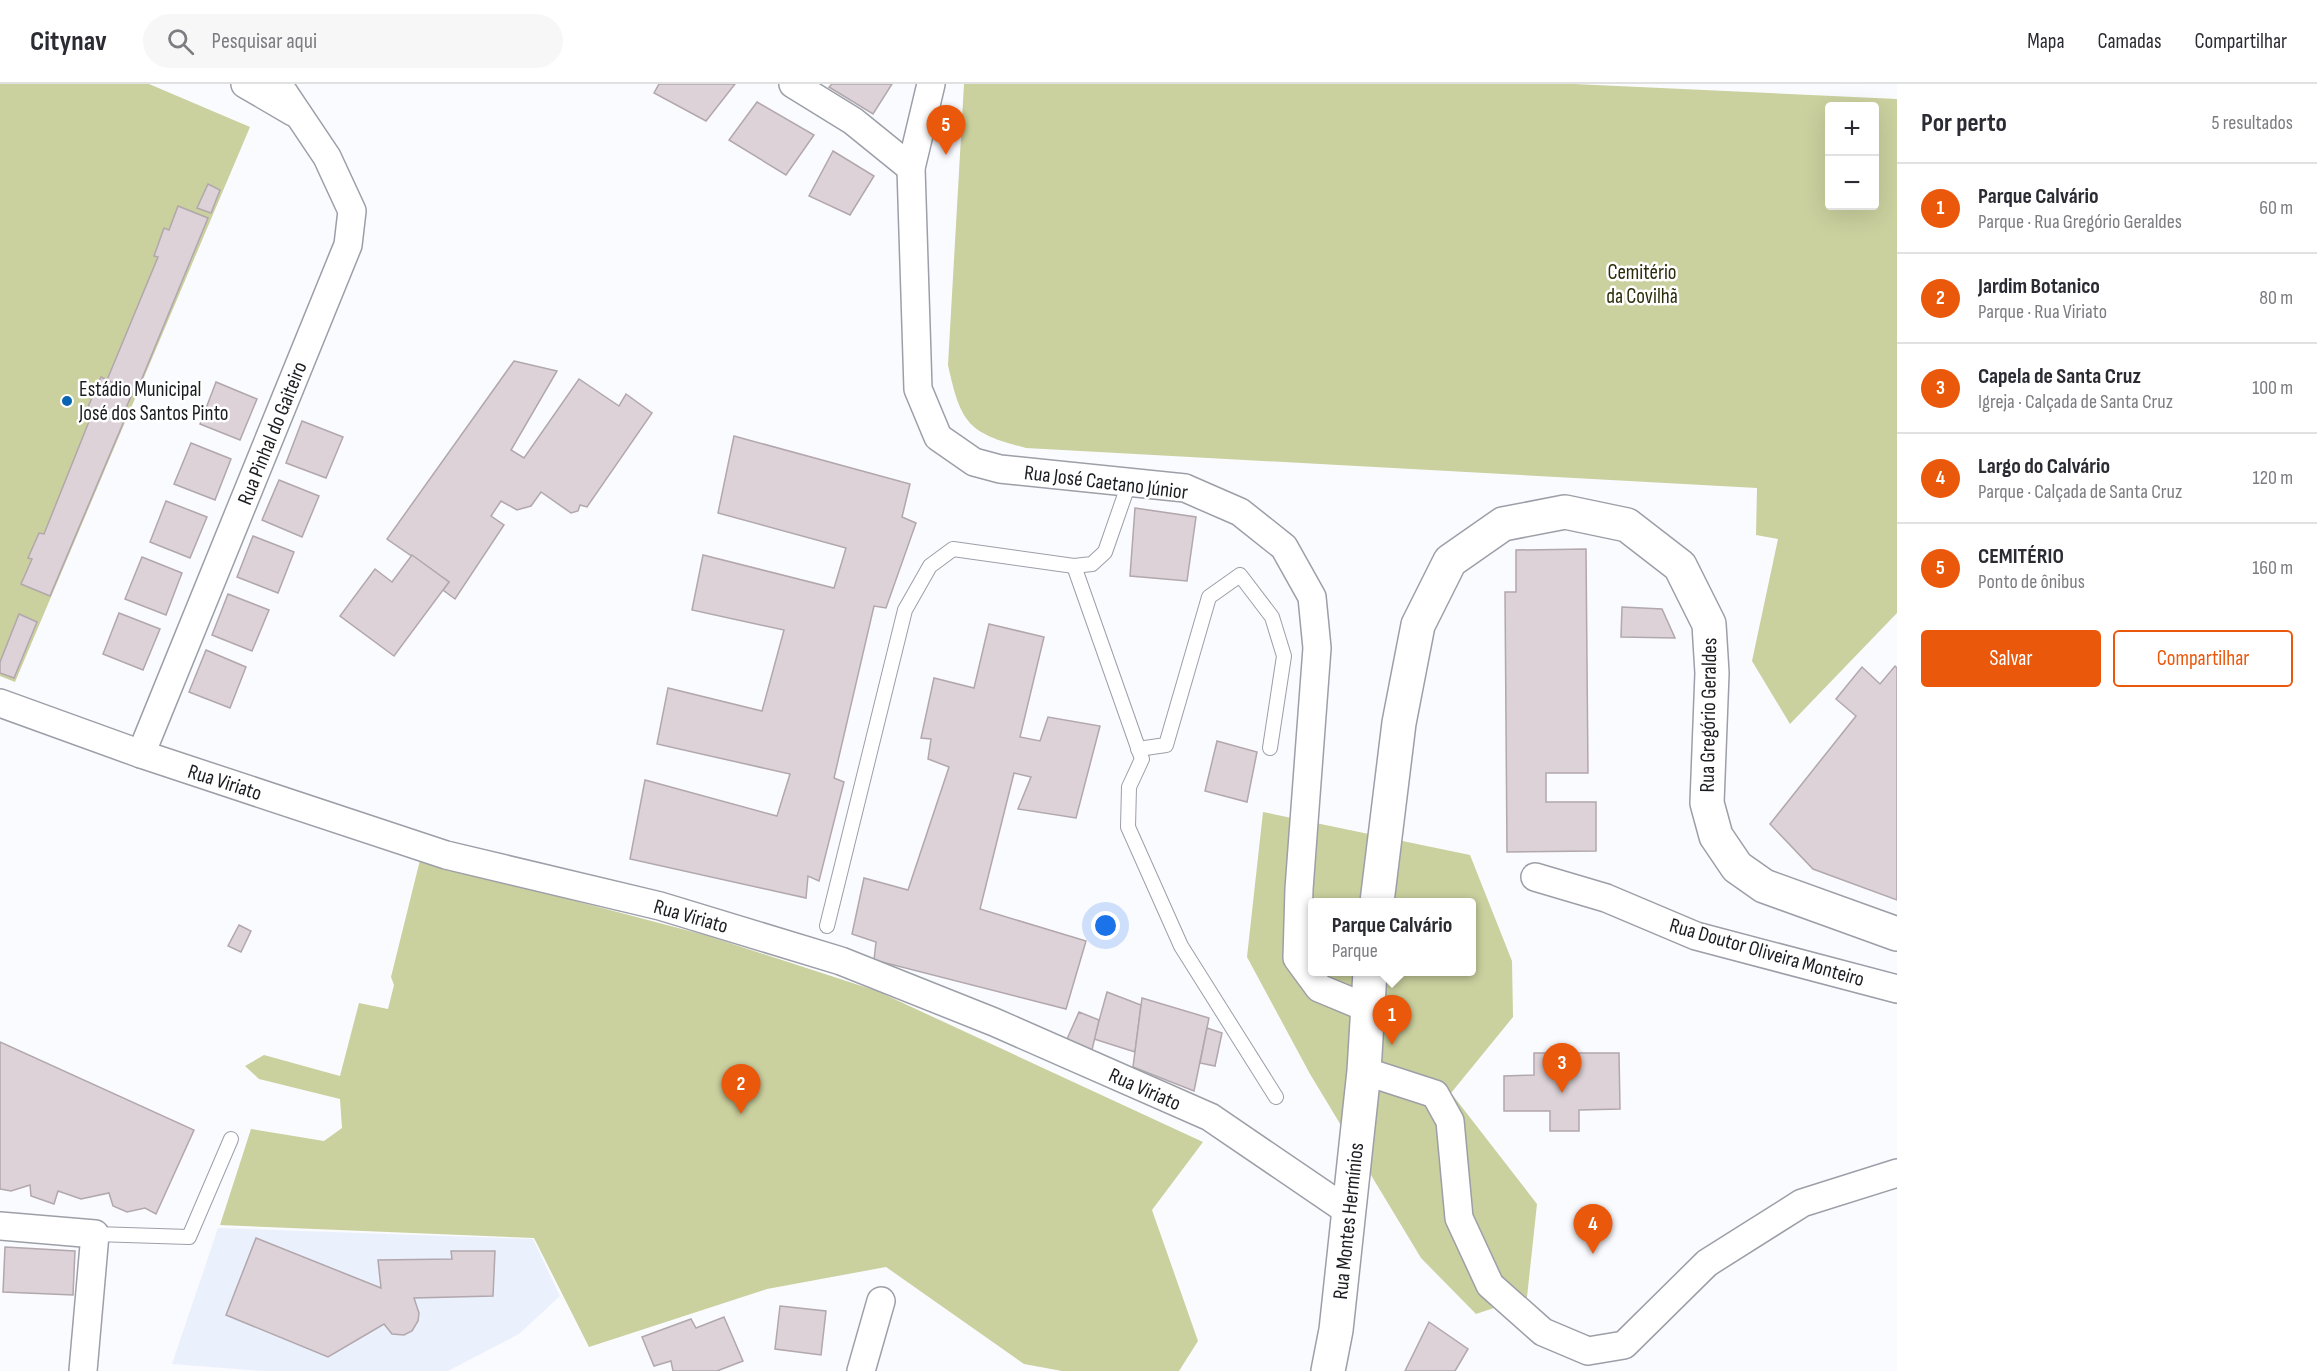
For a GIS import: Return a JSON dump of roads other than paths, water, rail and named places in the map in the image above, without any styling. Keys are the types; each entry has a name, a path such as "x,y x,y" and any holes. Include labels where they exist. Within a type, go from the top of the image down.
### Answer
{"main road":[{"name":"Rua Gregório Geraldes","path":"1378,898 1399,723 1418,625 1450,561 1503,524 1565,512 1627,525 1680,566 1709,624 1712,673 1707,803 1716,836 1737,867 1764,886 1897,934"},
{"path":"1364,1071 1370,976"},
{"name":"Rua Montes Hermínios","path":"1328,1371 1336,1330 1364,1071"}],"street":[{"name":"Rua Pinhal do Gaiteiro","path":"245,84 299,115"},
{"name":"Rua Pinhal do Gaiteiro","path":"141,754 348,245 352,211 327,157 278,84"},
{"path":"793,84 853,121 911,168"},
{"name":"Rua José Caetano Júnior","path":"931,84 911,168 918,389 938,438 974,462 1000,469 1185,488 1240,512 1284,547 1312,597 1317,648 1299,889 1297,958 1308,973"},
{"name":"Rua Viriato","path":"0,703 141,754 446,855 660,906 842,961 994,1022 1210,1117 1348,1211"},
{"name":"Rua Doutor Oliveira Monteiro","path":"1535,877 1606,898 1695,936 1897,989"},
{"name":"Rua José Caetano Júnior","path":"1310,976 1319,988 1367,1008"},
{"path":"1364,1071 1435,1094 1450,1121 1459,1218 1490,1285 1543,1332 1587,1361 1624,1345 1707,1263 1802,1203 1897,1173"},
{"path":"0,1227 94,1234 83,1371"},
{"path":"861,1371 881,1301"}],"lane":[{"path":"827,926 905,609 930,566 953,549 1074,566 1092,564 1105,552 1129,483"},
{"path":"1074,566 1142,759 1129,787 1128,827 1181,946 1276,1097"},
{"path":"1138,749 1166,746 1209,597 1240,574 1272,617 1284,656 1270,748"},
{"path":"94,1234 189,1237 231,1139"}],"place":[{"name":"CEMITÉRIO","path":"946,155"},
{"name":"Estádio Municipal José dos Santos Pinto","path":"67,401"},
{"name":"Parque Calvário","path":"1392,1045"},
{"name":"Capela de Santa Cruz","path":"1562,1093"},
{"name":"Jardim Botanico","path":"741,1114"},
{"name":"Largo do Calvário","path":"1593,1254"}],"park label":[{"name":"Cemitério da Covilhã","path":"1642,284"}]}
